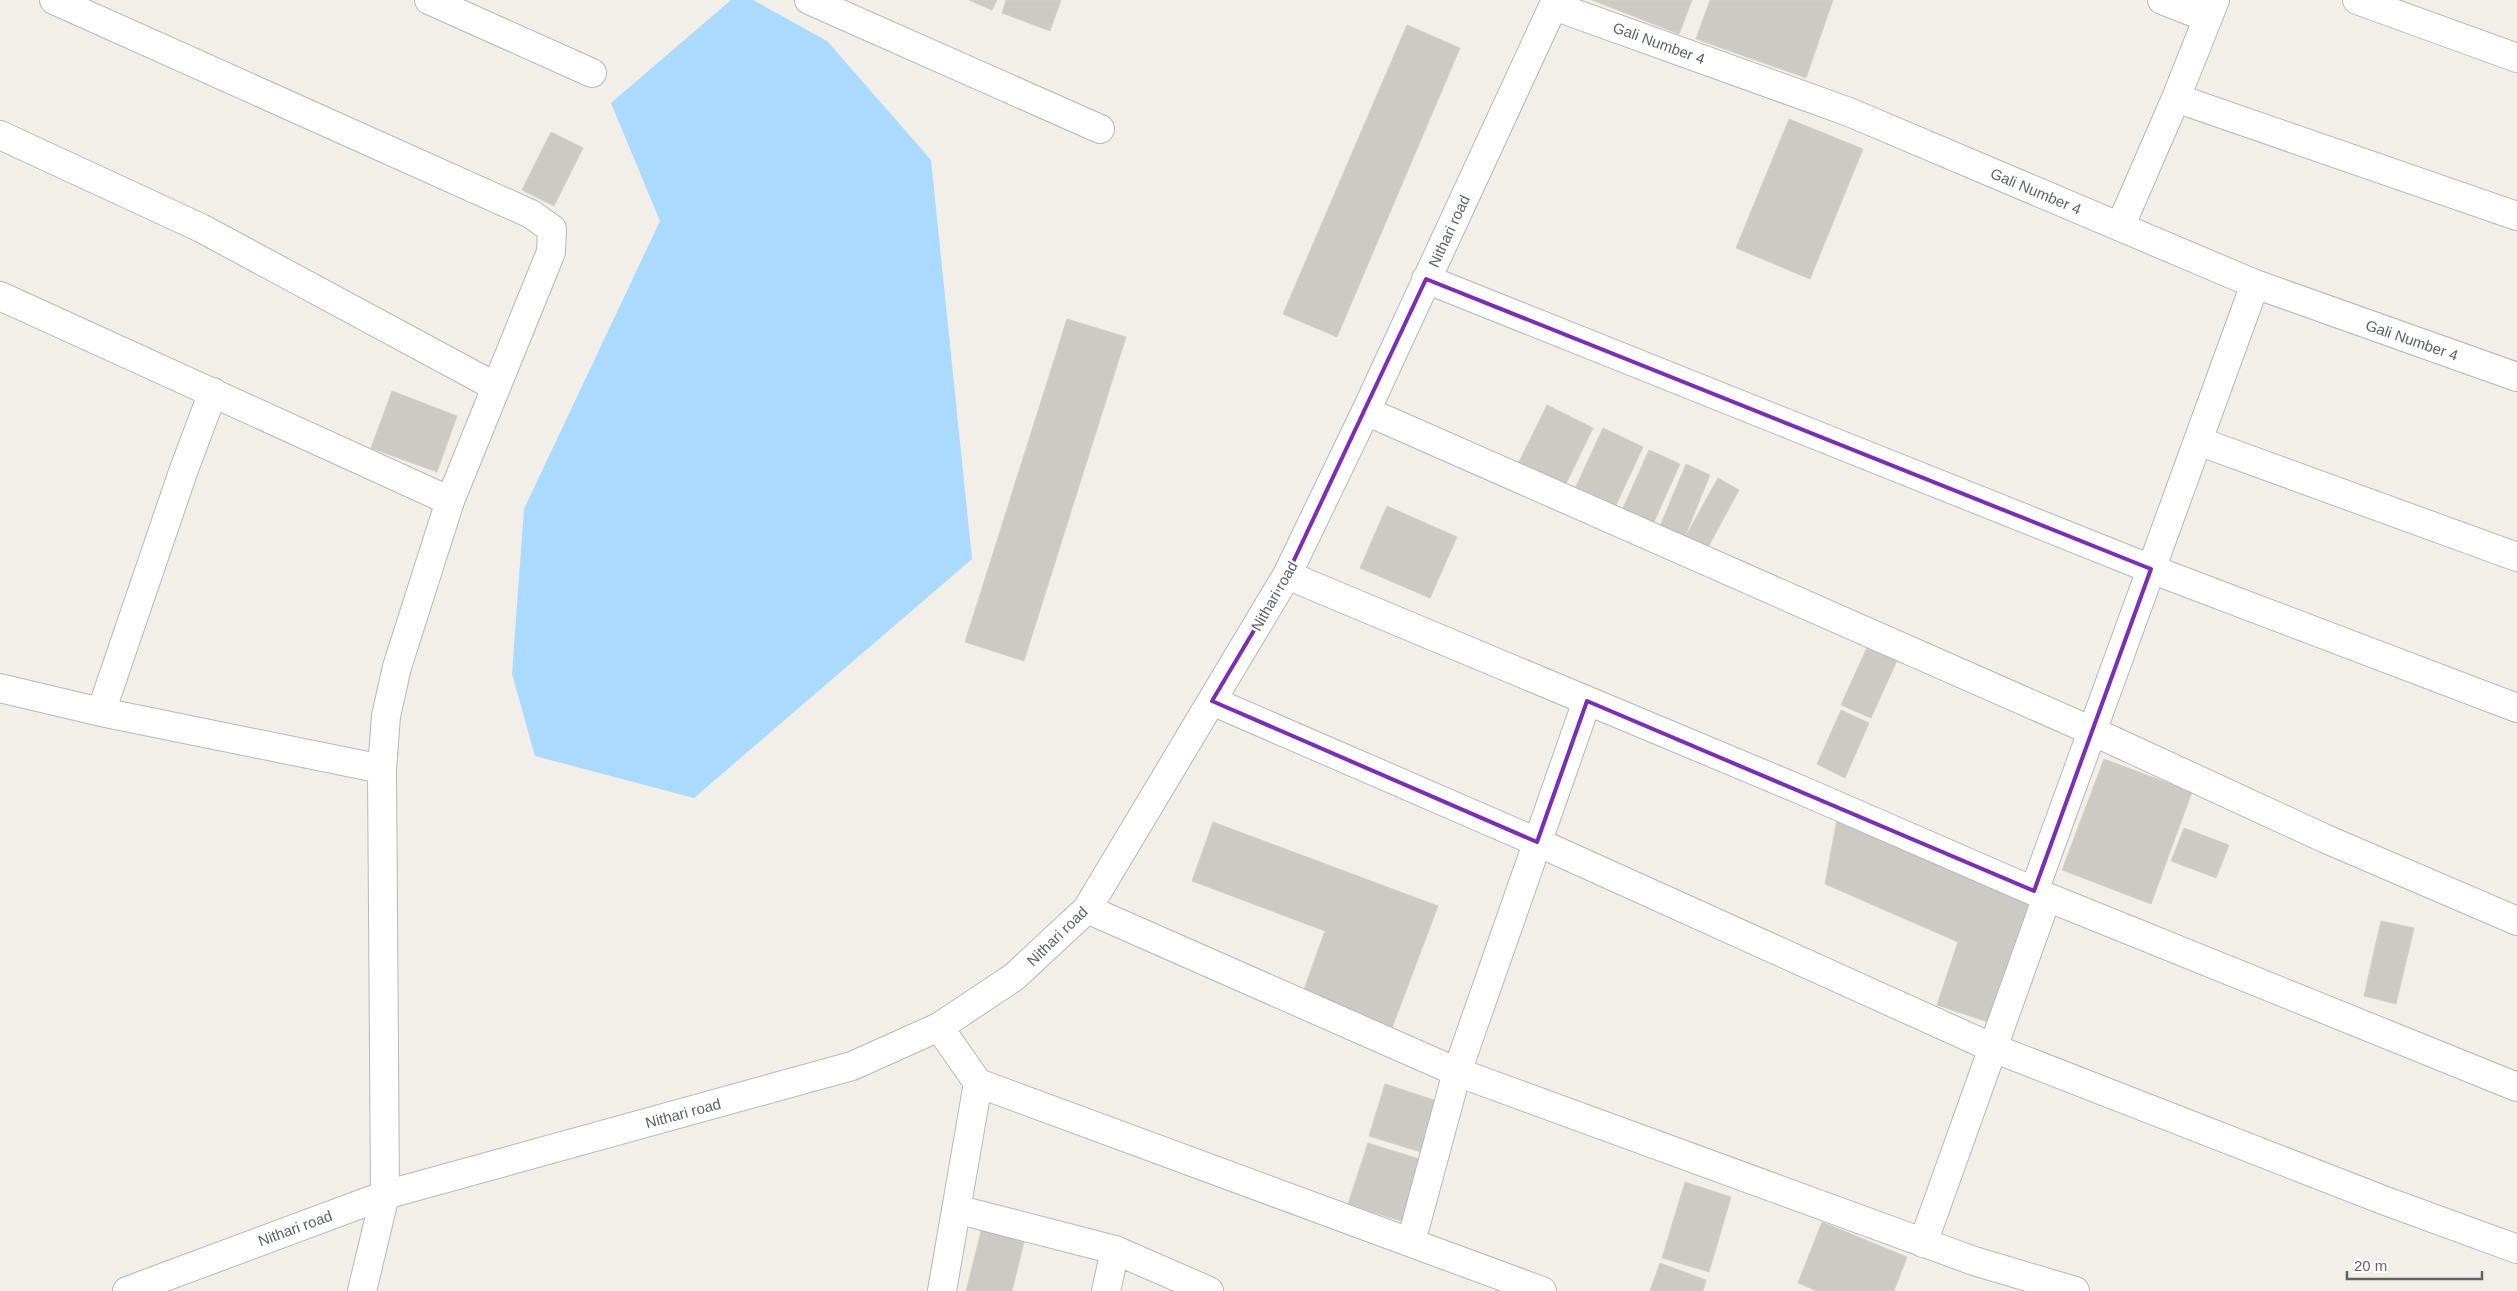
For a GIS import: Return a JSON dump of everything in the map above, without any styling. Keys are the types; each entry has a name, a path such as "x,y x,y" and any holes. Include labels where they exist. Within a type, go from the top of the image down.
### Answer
{"street":[{"path":"54,0 531,214 552,229 552,252 450,501 397,668 386,716 382,769 385,1195 362,1291"},
{"path":"430,0 592,72"},
{"path":"809,0 1100,129"},
{"path":"2120,227 2176,98 2211,9 2162,0"},
{"path":"2357,0 2517,58"},
{"name":"Gali Number 4","path":"1555,3 1849,112 2255,284 2517,377"},
{"name":"Nithari road","path":"127,1291 385,1195 852,1066 939,1027 1014,977 1087,909 1287,575 1366,411 1555,3"},
{"path":"2176,98 2517,216"},
{"path":"0,135 201,228 496,387"},
{"path":"1426,279 2151,569 2517,708"},
{"path":"1923,1243 1993,1048 2092,731 2255,284"},
{"path":"0,296 450,501"},
{"path":"101,712 182,472 213,392"},
{"path":"1366,411 2092,731 2334,842 2517,921"},
{"path":"2198,441 2517,557"},
{"path":"1287,575 2040,894 2517,1087"},
{"path":"0,688 101,712 382,769"},
{"path":"1212,701 1537,842 1993,1048 2383,1200 2517,1249"},
{"path":"1411,1242 1457,1072 1588,701"},
{"path":"1087,909 1457,1072 1923,1243 1974,1261 2075,1291"},
{"path":"939,1027 978,1083 1542,1291"},
{"path":"942,1291 978,1083"},
{"path":"956,1209 1115,1250 1209,1291"},
{"path":"1106,1291 1115,1250"}],"highlighted area":[{"path":"1426,279 2151,569 2034,891 1587,701 1537,842 1212,701 1287,575"}],"water":[{"path":"731,0 753,0 827,41 931,160 972,559 694,798 535,756 512,674 524,509 660,221 611,103"}],"building":[{"path":"969,0 997,0 992,10"},
{"path":"1006,0 1061,0 1050,31 1002,13"},
{"path":"1592,0 1692,0 1679,34"},
{"path":"1710,0 1833,0 1806,78 1696,39"},
{"path":"1407,25 1460,48 1337,337 1283,314"},
{"path":"1789,119 1863,149 1810,279 1736,248"},
{"path":"551,132 583,148 554,206 522,190"},
{"path":"1067,319 1126,337 1024,661 965,642"},
{"path":"392,391 457,416 437,472 371,448"},
{"path":"1547,405 1593,428 1563,490 1516,468"},
{"path":"1603,428 1643,447 1612,514 1572,495"},
{"path":"1649,450 1680,464 1649,533 1618,519"},
{"path":"1686,464 1710,475 1683,541 1658,531"},
{"path":"1718,478 1739,490 1705,553 1683,541"},
{"path":"1387,506 1457,537 1430,598 1360,568"},
{"path":"1869,643 1899,656 1871,718 1841,705"},
{"path":"1841,710 1869,723 1845,778 1817,764"},
{"path":"2104,759 2192,792 2151,904 2062,870"},
{"path":"1837,819 2029,904 1991,1023 1937,1005 1958,942 1825,884"},
{"path":"1213,822 1438,906 1392,1028 1302,995 1325,931 1192,881"},
{"path":"2184,828 2229,845 2216,878 2171,861"},
{"path":"2381,921 2414,928 2396,1004 2364,996"},
{"path":"1385,1084 1443,1103 1427,1154 1369,1136"},
{"path":"1368,1143 1426,1161 1407,1223 1348,1204"},
{"path":"1685,1182 1731,1197 1709,1272 1662,1258"},
{"path":"1822,1222 1907,1257 1894,1291 1817,1291 1798,1283"},
{"path":"983,1223 1026,1234 1012,1291 966,1291"},
{"path":"1660,1263 1706,1280 1703,1291 1650,1291"}]}
